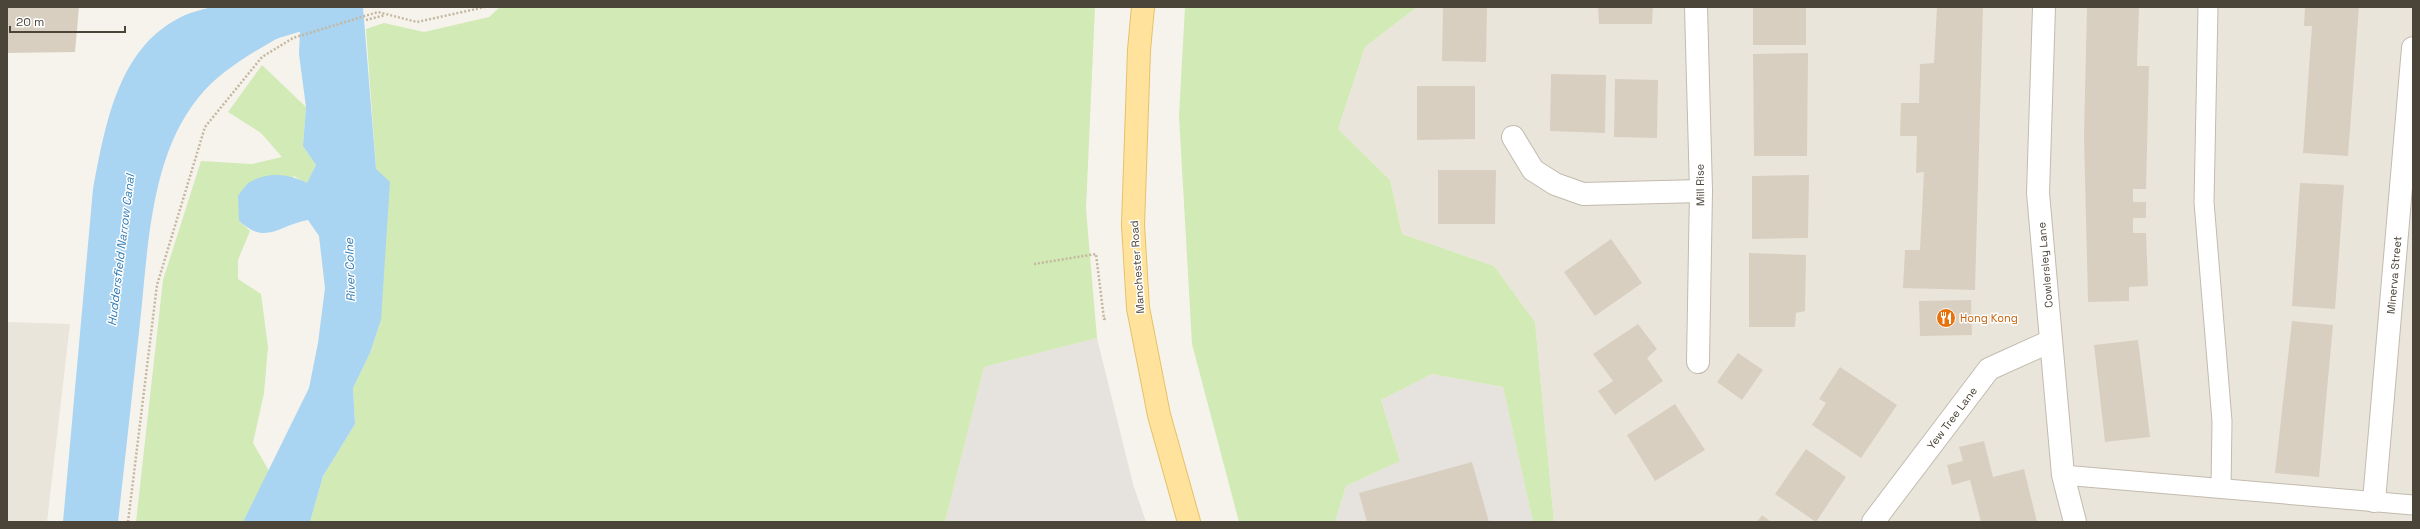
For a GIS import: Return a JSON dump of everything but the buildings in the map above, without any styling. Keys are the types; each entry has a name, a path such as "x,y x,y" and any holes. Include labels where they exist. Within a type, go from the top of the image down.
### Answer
{"main road":[{"name":"Manchester Road","path":"1143,7 1139,50 1133,225 1138,308 1159,415 1189,522"}],"street":[{"name":"Mill Rise","path":"1696,7 1700,191 1698,362"},
{"name":"Cowlersley Lane","path":"2044,7 2038,193 2063,475 2075,522"},
{"name":"Minerva Street","path":"2374,501 2413,48"},
{"path":"1513,137 1533,170 1555,184 1583,194 1700,191"},
{"name":"Yew Tree Lane","path":"1873,522 1989,369 2051,341"}],"lane":[{"path":"2208,7 2204,202 2222,421 2221,488"},
{"path":"2063,475 2413,505"}],"path":[{"path":"128,522 157,285 205,127 262,57 293,38 378,12 417,22 485,7"},
{"path":"366,20 385,14"},
{"path":"1034,264 1096,254 1104,319 1138,308"}],"shaded area":[{"path":"1417,7 2413,7 2413,522 1554,522 1535,322 1494,266 1402,234 1390,180 1338,129 1365,47"},
{"path":"7,322 70,324 47,522 7,522"},
{"path":"1097,338 1133,484 1146,522 945,522 984,367"},
{"path":"1432,374 1503,387 1533,522 1335,522 1346,486 1400,461 1381,400"}],"green space":[{"path":"500,7 1095,7 1086,209 1097,338 984,367 945,522 310,522 323,476 355,424 353,388 370,353 381,320 376,169 366,29 384,23 424,32 489,17"},
{"path":"1185,7 1417,7 1365,47 1338,129 1390,180 1402,234 1494,266 1535,322 1554,522 1533,522 1503,387 1432,374 1381,400 1400,461 1346,486 1335,522 1239,522 1192,344 1179,116"},
{"path":"262,65 306,107 303,146 316,165 307,184 294,176 239,221 250,231 238,260 238,279 261,294 268,347 264,393 253,443 269,471 243,522 136,522 163,280 201,161 252,164 282,157 261,133 228,112"}],"water":[{"path":"211,7 295,7 298,11 293,30 242,60 218,77 198,98 181,123 169,150 160,179 148,241 118,522 63,522 93,189 109,116 117,92 128,70 141,50 158,32 179,18"},
{"name":"River Colne","path":"301,7 363,7 376,169 390,182 381,320 370,353 353,388 355,424 323,476 310,522 243,522 309,388 318,343 325,288 319,236 308,220 273,232 265,233 257,232 239,221 238,196 248,183 264,176 279,175 307,183 316,165 303,146 306,107 299,54"}],"waterway":[{"name":"Huddersfield Narrow Canal","path":"246,27 312,7"}],"place":[{"name":"Hong Kong","path":"1946,318"}]}
